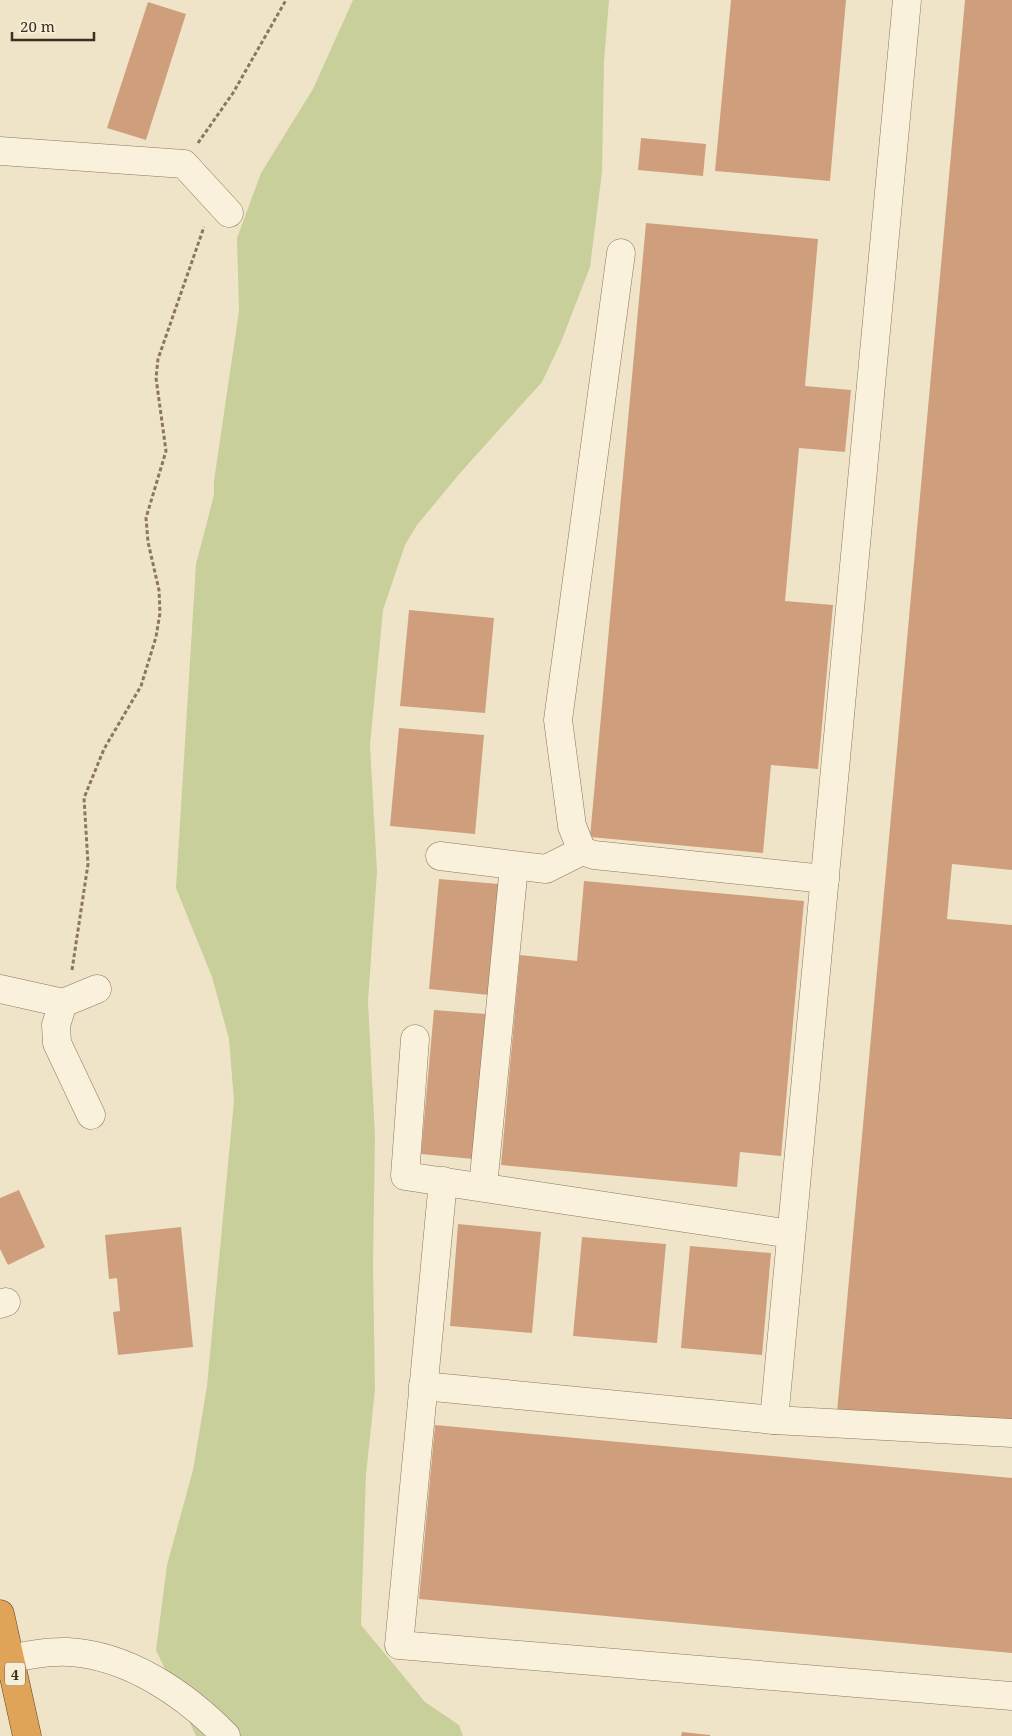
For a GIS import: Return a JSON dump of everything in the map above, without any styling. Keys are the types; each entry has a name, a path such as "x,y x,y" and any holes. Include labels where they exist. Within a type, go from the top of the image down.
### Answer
{"highway":[{"name":"4","path":"0,1614 6,1660 28,1736"}],"street":[{"path":"774,1420 907,0"},
{"path":"0,152 184,164 221,205"},
{"path":"582,851 572,826 558,720 621,254"},
{"path":"440,856 546,869 582,851 594,855 825,879"},
{"path":"482,1188 514,866"},
{"path":"0,988 78,997"},
{"path":"78,997 56,1025 58,1043 91,1115"},
{"path":"415,1039 405,1176 791,1234"},
{"path":"443,1181 399,1644 1012,1696"},
{"path":"423,1386 774,1420 1012,1433"},
{"path":"6,1660 67,1651 100,1656 176,1692 226,1736"}],"path":[{"path":"184,164 233,93 286,0"},
{"path":"78,997 72,962 88,864 84,798 104,749 141,686 156,637 160,613 159,590 148,542 146,518 166,451 156,378 158,359 196,252 221,205"}],"green space":[{"path":"353,0 609,0 604,62 602,172 590,267 561,342 542,382 461,472 417,525 405,545 383,610 370,745 377,871 368,1002 375,1136 373,1265 375,1389 366,1475 361,1625 425,1702 459,1725 463,1736 196,1736 156,1650 167,1565 193,1470 207,1386 234,1101 229,1039 212,977 176,888 196,564 214,495 214,481 239,311 237,238 261,173 313,89"}],"building":[{"path":"731,0 846,0 830,181 715,171"},
{"path":"965,0 1012,0 1012,870 952,864 947,919 1012,925 1012,1429 837,1412"},
{"path":"148,2 186,14 146,140 107,128"},
{"path":"641,138 706,144 703,176 638,170"},
{"path":"646,223 818,239 805,386 851,390 845,452 799,448 785,601 833,605 818,769 771,765 763,853 590,837"},
{"path":"409,610 494,618 485,713 400,706"},
{"path":"399,728 484,735 475,834 390,826"},
{"path":"439,879 499,884 489,995 429,989"},
{"path":"584,881 804,901 781,1156 740,1152 737,1187 501,1165 520,955 577,961"},
{"path":"434,1010 486,1014 473,1159 421,1154"},
{"path":"19,1190 45,1247 8,1265 0,1249 0,1198"},
{"path":"458,1224 541,1232 532,1333 450,1326"},
{"path":"181,1227 193,1347 118,1355 113,1312 120,1311 117,1278 109,1279 105,1235"},
{"path":"582,1237 666,1244 657,1343 573,1336"},
{"path":"690,1246 771,1253 762,1355 681,1348"},
{"path":"435,1425 1012,1478 1012,1653 419,1599"},
{"path":"682,1732 710,1735 710,1736 681,1736"}]}
